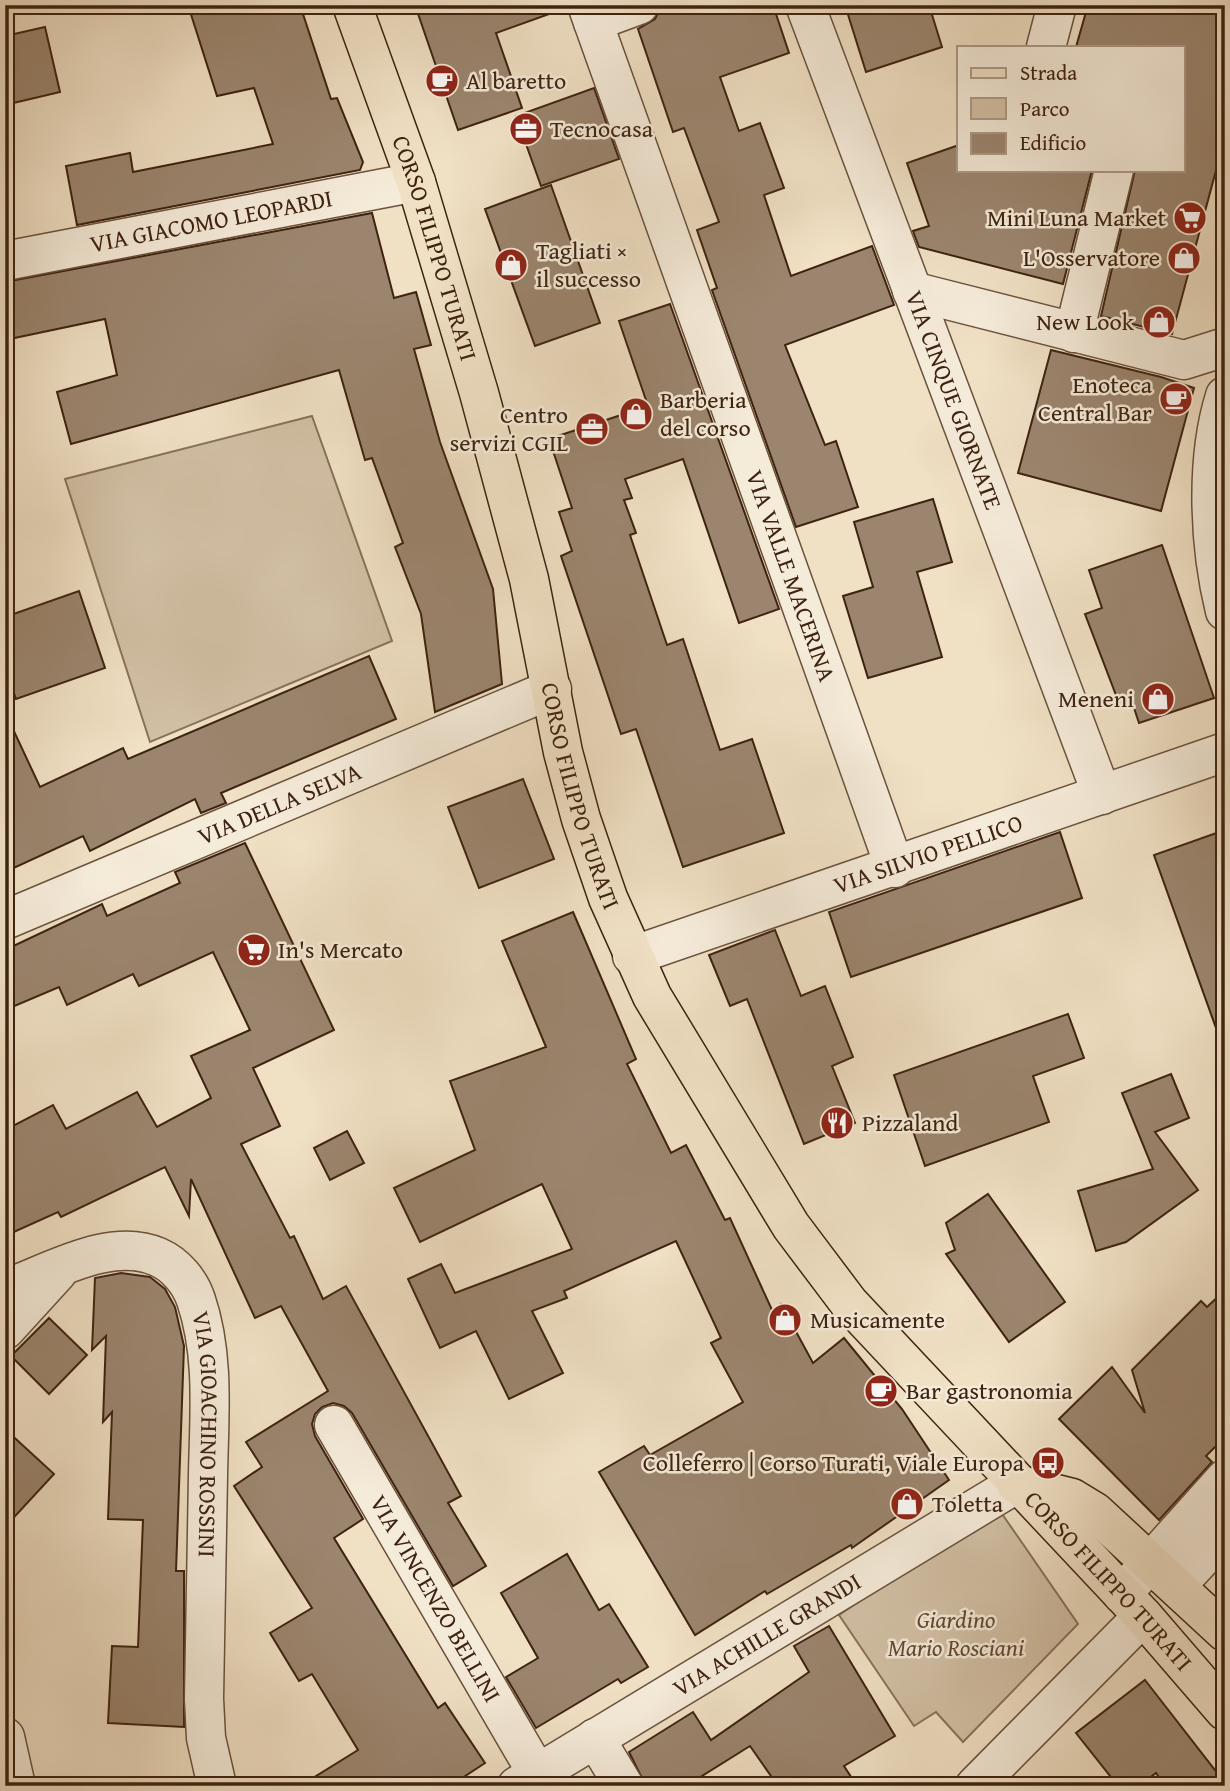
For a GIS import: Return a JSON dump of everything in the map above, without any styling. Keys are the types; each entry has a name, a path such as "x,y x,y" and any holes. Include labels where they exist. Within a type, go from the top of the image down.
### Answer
{"main road":[{"name":"CORSO FILIPPO TURATI","path":"352,5 416,183 507,496 552,689 563,752 581,819 608,898 632,956 662,1015 806,1246 858,1313 1132,1605 1225,1712"},
{"name":"CORSO FILIPPO TURATI","path":"1016,1484 1083,1504 1225,1632"}],"street":[{"path":"590,13 639,5"},
{"name":"VIA CINQUE GIORNATE","path":"805,5 1102,796"},
{"path":"1046,46 1057,5"},
{"name":"VIA VALLE MACERINA","path":"590,13 895,869"},
{"path":"1074,332 1114,172"},
{"name":"VIA GIACOMO LEOPARDI","path":"5,261 416,183"},
{"path":"912,291 1184,360 1225,347"},
{"path":"1225,396 1219,416 1213,460 1214,557 1225,611"},
{"name":"VIA DELLA SELVA","path":"5,920 552,689"},
{"name":"VIA SILVIO PELLICO","path":"632,956 895,869 1225,752"},
{"name":"VIA GIOACHINO ROSSINI","path":"5,1289 102,1254 144,1253 172,1266 191,1288 196,1301 209,1376 204,1719 217,1786"},
{"path":"5,1330 61,1269"},
{"name":"VIA VINCENZO BELLINI","path":"334,1425 527,1780"},
{"path":"975,1786 1132,1605 1163,1574 1225,1479"},
{"name":"VIA ACHILLE GRANDI","path":"527,1780 1016,1484"},
{"path":"1163,1574 1225,1534"},
{"path":"5,1737 16,1786"},
{"path":"595,1738 624,1786"}],"green space":[{"path":"312,416 392,641 150,742 65,479"},
{"name":"Giardino Mario Rosciani","path":"998,1508 1078,1624 963,1742 936,1712 914,1726 839,1615"}],"building":[{"path":"188,5 300,5 331,99 337,98 363,162 360,170 77,225 66,166 130,153 133,172 273,144 254,88 217,96"},
{"path":"415,5 563,5 563,9 496,33 522,108 458,130"},
{"path":"678,5 773,5 789,53 720,77 739,131 760,123 784,188 764,195 791,276 872,246 894,305 785,345 825,445 836,441 858,507 796,527 712,290 717,288 697,230 719,222 684,128 673,132 638,29 655,19 659,11"},
{"path":"845,5 929,5 942,47 866,72"},
{"path":"1088,5 1225,5 1225,137 1172,334 1101,316 1135,172 1184,172 1184,46 1076,46"},
{"path":"45,27 60,92 5,105 5,36"},
{"path":"594,88 619,159 541,186 516,116"},
{"path":"957,146 957,172 1091,172 1063,284 919,247 913,231 929,226 907,163"},
{"path":"551,185 600,323 535,346 485,209"},
{"path":"372,213 394,298 416,292 431,345 414,349 440,442 493,589 502,684 435,712 421,614 395,547 403,543 372,458 365,460 339,370 71,444 57,392 117,375 105,319 5,340 5,282"},
{"path":"670,304 779,609 739,623 683,459 625,479 632,498 624,500 636,533 630,535 667,645 683,639 720,750 752,739 784,833 683,867 636,729 621,734 561,556 572,551 559,512 572,508 549,439 648,406 619,321"},
{"path":"1051,350 1161,377 1194,388 1161,511 1018,473"},
{"path":"933,499 952,562 917,572 942,657 868,678 843,596 873,587 854,522"},
{"path":"1162,545 1214,698 1139,723 1131,699 1119,703 1085,614 1102,608 1089,570"},
{"path":"79,591 105,668 16,699 5,667 5,617"},
{"path":"369,656 396,719 221,793 226,803 201,813 195,799 90,851 83,836 5,872 5,712 40,787 123,748 128,759"},
{"path":"523,779 554,859 479,888 448,807"},
{"path":"1225,830 1225,1041 1221,1042 1154,855"},
{"path":"1060,832 1082,898 851,977 829,912"},
{"path":"245,843 334,1030 253,1068 280,1126 241,1144 290,1238 294,1236 323,1299 346,1286 461,1496 448,1503 486,1566 453,1586 352,1413 344,1406 333,1403 322,1407 315,1414 312,1424 315,1436 363,1519 334,1538 438,1708 445,1703 485,1763 450,1786 300,1786 358,1750 312,1674 299,1681 270,1633 312,1608 234,1486 262,1467 246,1442 328,1391 281,1306 255,1318 191,1179 189,1216 165,1167 61,1217 58,1212 5,1236 5,1130 53,1105 66,1129 137,1092 157,1127 211,1098 191,1056 250,1030 213,952 139,986 133,974 67,1005 59,987 5,1010 5,950 102,904 107,916 180,883 175,872"},
{"path":"573,912 636,1059 627,1064 671,1153 686,1145 725,1220 730,1218 772,1310 781,1304 813,1363 844,1338 902,1409 949,1480 852,1548 851,1545 767,1594 765,1591 695,1635 599,1472 644,1446 650,1455 743,1402 711,1343 721,1338 676,1241 564,1291 567,1298 532,1311 563,1373 509,1399 476,1331 440,1348 408,1279 441,1264 455,1293 572,1249 542,1184 420,1242 394,1188 475,1150 450,1081 546,1047 502,941"},
{"path":"775,930 801,996 825,986 853,1057 832,1066 855,1123 804,1144 747,999 730,1006 709,955"},
{"path":"1068,1014 1084,1058 1033,1076 1049,1122 925,1166 894,1075"},
{"path":"1171,1074 1189,1118 1155,1132 1198,1190 1126,1242 1096,1251 1078,1191 1153,1169 1122,1093"},
{"path":"347,1131 364,1163 330,1180 314,1148"},
{"path":"988,1194 1065,1302 1009,1342 946,1254 955,1250 946,1223"},
{"path":"121,1273 150,1277 165,1289 175,1307 184,1346 176,1571 184,1571 184,1727 108,1723 112,1646 138,1647 143,1520 108,1519 112,1412 103,1422 106,1336 92,1350 95,1278"},
{"path":"1225,1290 1225,1437 1206,1456 1212,1462 1159,1520 1059,1419 1112,1367 1145,1413 1132,1370 1201,1301 1207,1307"},
{"path":"49,1318 87,1355 49,1394 11,1356"},
{"path":"5,1429 54,1474 5,1527"},
{"path":"567,1554 599,1610 609,1604 648,1667 621,1683 618,1679 536,1728 506,1677 538,1658 501,1593"},
{"path":"829,1626 895,1736 844,1766 857,1786 778,1786 750,1746 686,1786 646,1786 629,1752 693,1712 711,1740 809,1672 794,1646"},
{"path":"1145,1680 1225,1786 1165,1786 1156,1773 1139,1786 1118,1786 1076,1733"}],"place":[{"name":"Al baretto","path":"442,81"},
{"name":"Tecnocasa","path":"526,129"},
{"name":"Mini Luna Market","path":"1190,218"},
{"name":"L'Osservatore","path":"1184,258"},
{"name":"Tagliati × il successo","path":"511,265"},
{"name":"New Look","path":"1159,322"},
{"name":"Enoteca Central Bar","path":"1176,399"},
{"name":"Barberia del corso","path":"636,414"},
{"name":"Centro servizi CGIL","path":"592,429"},
{"name":"Meneni","path":"1158,699"},
{"name":"In's Mercato","path":"254,950"},
{"name":"Pizzaland","path":"837,1123"},
{"name":"Musicamente","path":"785,1320"},
{"name":"Bar gastronomia","path":"881,1391"},
{"name":"Colleferro | Corso Turati, Viale Europa","path":"1048,1463"},
{"name":"Toletta","path":"907,1504"}]}
